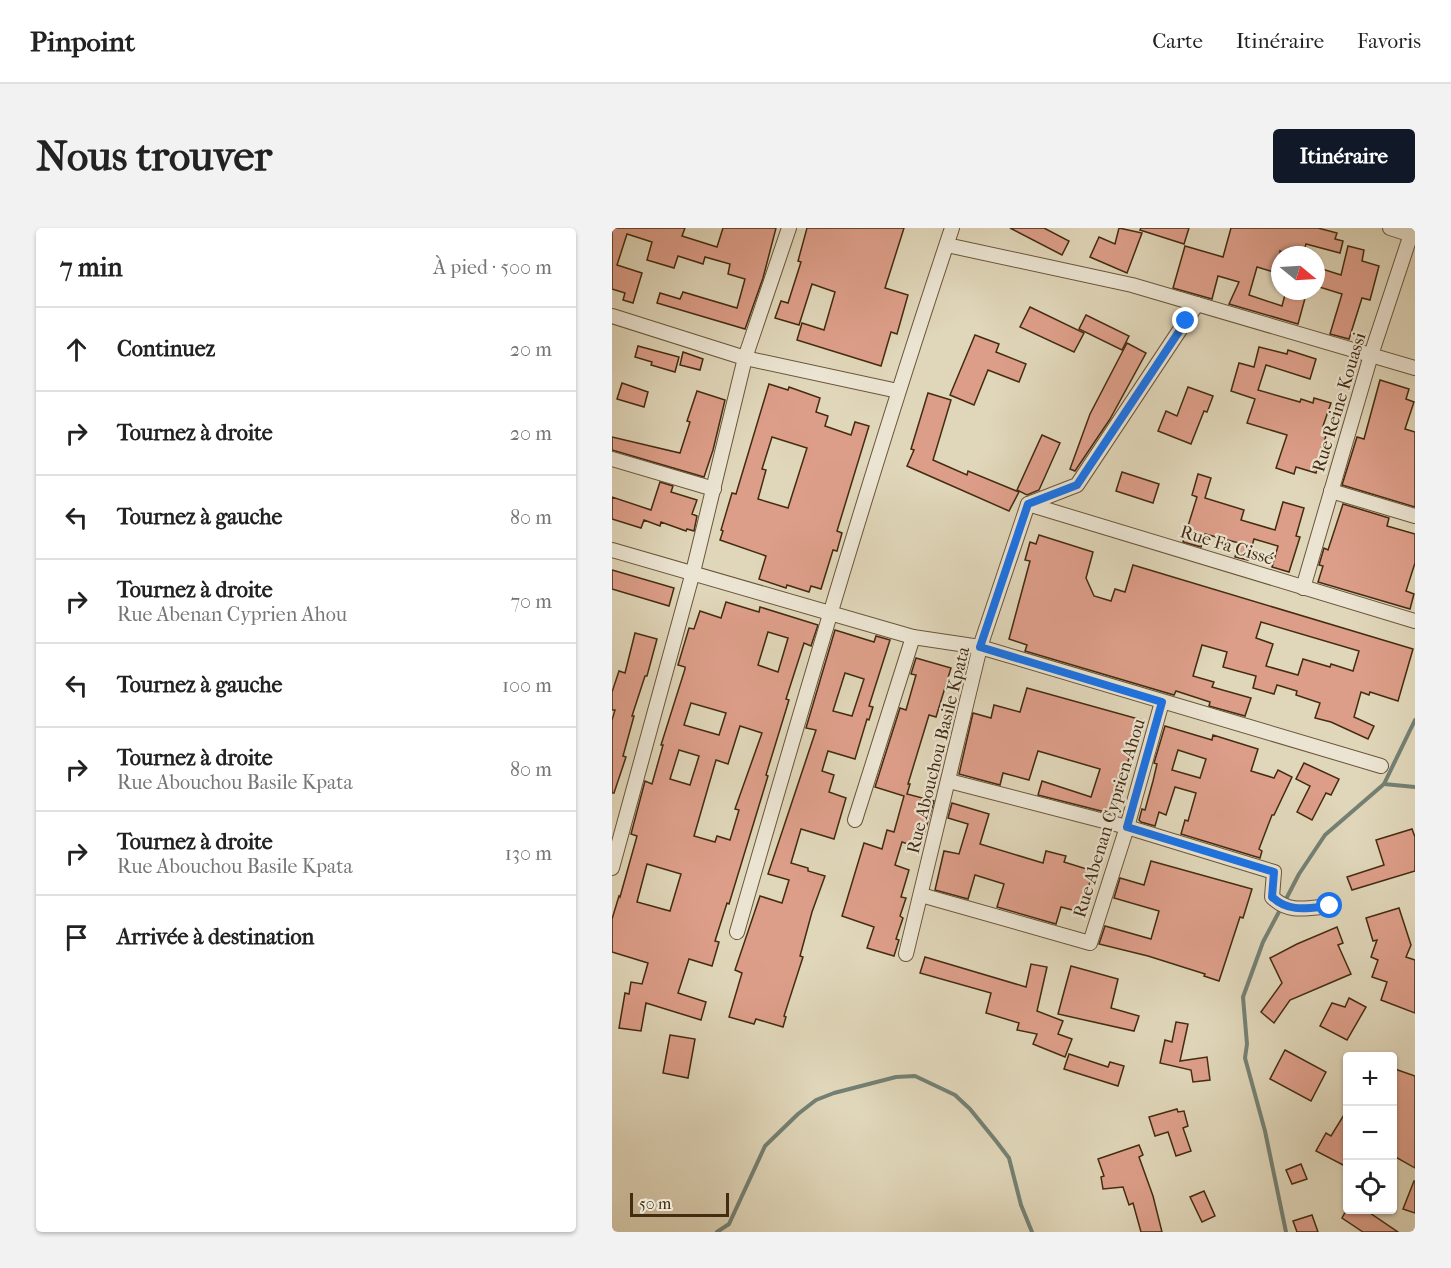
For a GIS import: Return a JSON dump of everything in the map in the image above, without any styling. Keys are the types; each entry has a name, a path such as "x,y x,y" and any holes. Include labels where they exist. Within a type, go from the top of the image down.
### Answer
{"street":[{"path":"612,868 693,572 745,358 789,228"},
{"path":"737,932 829,613 898,391 952,228"},
{"path":"1390,228 1413,233"},
{"name":"Rue Reine Kouassi","path":"1304,588 1371,355 1413,233"},
{"path":"946,244 1132,285 1415,368"},
{"path":"1028,504 1077,485 1197,304"},
{"path":"612,316 745,358 898,391"},
{"path":"612,459 714,489"},
{"path":"1331,491 1415,516"},
{"name":"Rue Fa Cissé","path":"1028,504 1415,621"},
{"name":"Rue Abouchou Basile Kpata","path":"906,954 980,647 1028,504"},
{"path":"612,550 913,637 980,647 1382,766"},
{"path":"855,820 913,637"},
{"name":"Rue Abenan Cyprien Ahou","path":"921,895 1090,944 1127,827 1162,702"},
{"path":"949,780 1127,827 1274,872 1272,897 1281,906 1296,909 1330,906"}],"building":[{"path":"612,228 685,228 682,236 717,247 723,228 776,228 763,278 745,329 657,303 660,293 680,299 683,292 737,308 745,279 728,274 730,264 705,257 703,264 678,256 674,268 647,260 652,242 627,234 617,265 642,273 633,303 623,300 625,293 612,289"},
{"path":"807,228 904,228 885,288 908,295 897,334 891,332 881,366 797,340 802,323 824,330 835,292 812,284 799,325 775,318 781,301 788,303 801,262 798,261"},
{"path":"1010,228 1044,228 1069,241 1062,255"},
{"path":"1119,228 1142,233 1127,273 1090,257 1099,237 1115,244"},
{"path":"1141,228 1189,228 1184,244 1140,230"},
{"path":"1231,228 1318,228 1337,233 1335,239 1343,241 1340,253 1325,249 1325,246 1306,244 1305,246 1271,246 1271,271 1257,267 1249,295 1282,306 1284,300 1305,300 1298,324 1229,304 1239,282 1218,276 1212,299 1173,288 1185,246 1223,257"},
{"path":"1348,246 1364,250 1362,261 1379,266 1370,300 1362,298 1349,339 1330,334 1342,294 1325,289 1325,270 1341,275"},
{"path":"1030,307 1084,333 1074,352 1020,327"},
{"path":"1086,315 1129,336 1122,350 1079,329"},
{"path":"975,335 999,344 996,352 1026,364 1019,382 988,370 974,405 950,395"},
{"path":"1127,343 1146,353 1110,419 1075,471 1070,469 1090,414"},
{"path":"638,346 679,357 675,372 651,365 652,362 635,357"},
{"path":"1259,347 1287,354 1288,350 1316,359 1310,379 1266,365 1258,390 1300,402 1301,399 1313,403 1314,398 1331,403 1323,426 1328,428 1316,473 1296,467 1294,474 1276,468 1287,435 1247,423 1255,399 1231,391 1239,363 1254,367"},
{"path":"683,352 703,359 700,370 680,365"},
{"path":"1380,380 1409,389 1406,399 1414,402 1405,429 1415,432 1415,507 1342,485 1357,437 1364,439"},
{"path":"622,383 648,392 644,407 617,399"},
{"path":"769,384 788,390 789,387 820,398 816,412 828,416 825,426 851,435 855,422 869,426 837,531 842,533 837,551 833,550 821,589 811,586 809,592 787,585 786,588 759,579 766,556 720,540 732,493 736,494","holes":["772,437 807,448 788,508 758,499 766,470 762,469"]},
{"path":"1188,387 1213,396 1207,412 1204,411 1191,444 1158,431 1166,411 1177,416"},
{"path":"697,391 725,400 704,477 612,450 612,437 680,453"},
{"path":"928,393 951,400 933,460 967,475 968,471 1019,492 1009,511 907,466 914,450 911,449"},
{"path":"1042,435 1060,443 1039,490 1027,495 1017,490"},
{"path":"1122,472 1159,484 1153,503 1116,491"},
{"path":"1198,474 1211,478 1205,498 1244,510 1241,520 1275,530 1283,502 1304,508 1296,536 1300,537 1289,572 1272,567 1278,546 1254,539 1248,560 1235,557 1239,543 1205,534 1201,547 1183,542 1197,497 1192,495"},
{"path":"660,482 673,486 671,492 697,500 692,514 697,516 694,531 687,529 686,531 661,522 660,526 644,520 641,528 612,519 612,497 651,510"},
{"path":"1343,504 1389,518 1387,526 1415,534 1415,563 1406,591 1414,594 1410,609 1318,582 1323,566 1319,565 1324,548 1328,550"},
{"path":"1039,535 1093,552 1086,578 1094,596 1111,601 1115,589 1125,592 1133,565 1413,649 1398,701 1370,692 1369,695 1361,692 1354,717 1374,726 1368,739 1331,722 1315,718 1320,703 1296,695 1297,691 1277,685 1274,694 1253,688 1256,676 1223,667 1227,652 1202,645 1193,676 1214,682 1212,687 1251,698 1245,716 1209,706 1210,702 1176,691 1174,695 1025,651 1027,645 1009,639 1030,561 1025,560 1030,542 1036,544","holes":["1261,622 1359,651 1353,671 1303,659 1298,675 1266,666 1273,644 1256,638"]},
{"path":"612,570 674,588 669,606 612,589"},
{"path":"726,602 759,612 760,607 818,625 811,646 804,643 786,699 789,700 766,775 768,776 729,904 727,903 715,941 719,942 712,966 689,959 678,993 706,1002 701,1020 646,1003 641,1031 619,1028 625,993 629,994 631,982 642,984 648,963 612,952 612,919 637,836 631,834 645,781 652,784 663,745 661,745 685,669 678,665 689,628 694,629 700,611 721,618","holes":["768,632 788,638 778,672 758,665","691,703 726,713 719,735 684,725","740,726 762,733 735,809 739,810 730,840 717,836 715,842 694,836 716,760 728,764","679,750 699,756 690,785 670,779","647,864 681,874 670,911 637,902"]},
{"path":"835,630 874,642 876,636 890,640 869,706 873,707 855,759 828,751 822,771 834,775 829,792 846,798 834,839 801,829 791,863 825,876 812,912 800,956 803,957 784,1016 786,1017 783,1027 756,1019 754,1024 729,1017 742,973 735,970 760,896 782,903 789,880 768,874 816,730 806,728","holes":["845,673 864,679 852,716 833,711"]},
{"path":"635,633 657,639 647,676 645,676 632,716 634,716 623,756 626,757 614,793 612,793 612,720 615,710 612,710 612,692 619,671 625,673"},
{"path":"916,658 951,668 936,717 929,715 908,784 910,784 907,794 934,801 920,848 902,842 895,865 909,870 901,897 906,898 900,916 903,918 896,939 899,940 894,956 867,948 874,927 842,916 864,843 882,849 887,830 894,832 904,796 875,787 900,708 906,710 916,675 911,674"},
{"path":"1027,688 1142,720 1113,814 1038,795 1042,781 1091,797 1100,769 1038,751 1029,780 1003,773 1000,785 959,774 973,713 991,718 994,705 1020,712"},
{"path":"1165,726 1212,740 1213,735 1258,749 1251,771 1274,778 1278,770 1292,777 1272,815 1259,849 1262,851 1260,858 1181,834 1185,820 1188,821 1196,793 1175,787 1166,815 1159,812 1155,826 1141,822 1139,820 1142,809 1145,810 1157,764 1154,763","holes":["1178,750 1206,759 1200,778 1172,770"]},
{"path":"1304,763 1339,779 1331,795 1326,793 1312,820 1297,812 1310,786 1296,779"},
{"path":"952,803 989,814 980,844 1043,863 1046,851 1066,856 1064,862 1093,871 1084,913 1061,907 1056,924 997,907 1004,884 975,875 968,899 935,890 944,851 959,854 968,824 948,818"},
{"path":"1412,829 1415,837 1415,871 1352,890 1347,877 1384,865 1376,840"},
{"path":"1151,861 1252,889 1243,918 1240,917 1219,981 1204,976 1205,974 1148,956 1099,944 1105,926 1151,939 1159,911 1114,898 1120,878 1144,885"},
{"path":"1399,908 1411,945 1406,957 1415,960 1415,1013 1381,1000 1387,982 1372,977 1378,960 1371,957 1377,940 1373,941 1366,918"},
{"path":"1337,927 1343,943 1338,945 1351,974 1290,1000 1274,1023 1261,1012 1282,983 1270,958"},
{"path":"925,957 1026,987 1031,964 1047,967 1037,1011 1063,1021 1058,1034 1072,1039 1065,1057 1033,1044 1037,1034 1017,1030 1019,1023 986,1013 991,993 920,973"},
{"path":"1071,966 1118,979 1111,1008 1139,1016 1134,1031 1058,1014"},
{"path":"1349,998 1366,1007 1347,1040 1320,1026 1332,1003 1345,1007"},
{"path":"1176,1022 1188,1024 1180,1061 1207,1057 1210,1080 1193,1082 1191,1070 1160,1063 1165,1040 1172,1042"},
{"path":"670,1035 695,1039 688,1078 663,1073"},
{"path":"1285,1050 1326,1072 1311,1101 1270,1079"},
{"path":"1069,1054 1108,1067 1110,1062 1124,1066 1118,1086 1064,1069"},
{"path":"1397,1070 1415,1076 1415,1168 1397,1158"},
{"path":"1177,1109 1178,1112 1184,1111 1188,1126 1183,1128 1191,1151 1176,1156 1168,1132 1155,1136 1149,1117"},
{"path":"1343,1116 1343,1165 1316,1151 1326,1133 1331,1136"},
{"path":"1139,1145 1143,1155 1139,1157 1153,1196 1162,1232 1141,1232 1133,1203 1129,1205 1123,1187 1103,1189 1101,1177 1104,1176 1098,1159"},
{"path":"1301,1164 1307,1179 1292,1184 1286,1170"},
{"path":"1415,1181 1415,1213 1403,1209"},
{"path":"1204,1191 1215,1216 1202,1222 1190,1197"},
{"path":"1344,1214 1371,1214 1398,1232 1363,1232 1342,1218"},
{"path":"1312,1215 1318,1232 1297,1232 1293,1221"}],"waterway":[{"path":"1285,901 1299,874 1325,835 1384,784 1415,720"},
{"path":"1384,784 1415,787"},
{"path":"1281,908 1263,942 1243,997 1247,1044 1245,1058 1265,1131 1286,1232"},
{"path":"717,1232 729,1224 765,1146 798,1114 816,1100 834,1093 896,1077 915,1076 955,1095 970,1109 1009,1158 1021,1205 1032,1232"}],"route":[{"path":"1186,321 1077,485 1028,504 980,647 1162,702 1127,827 1274,872 1272,897 1281,906 1296,909 1330,906"}]}
